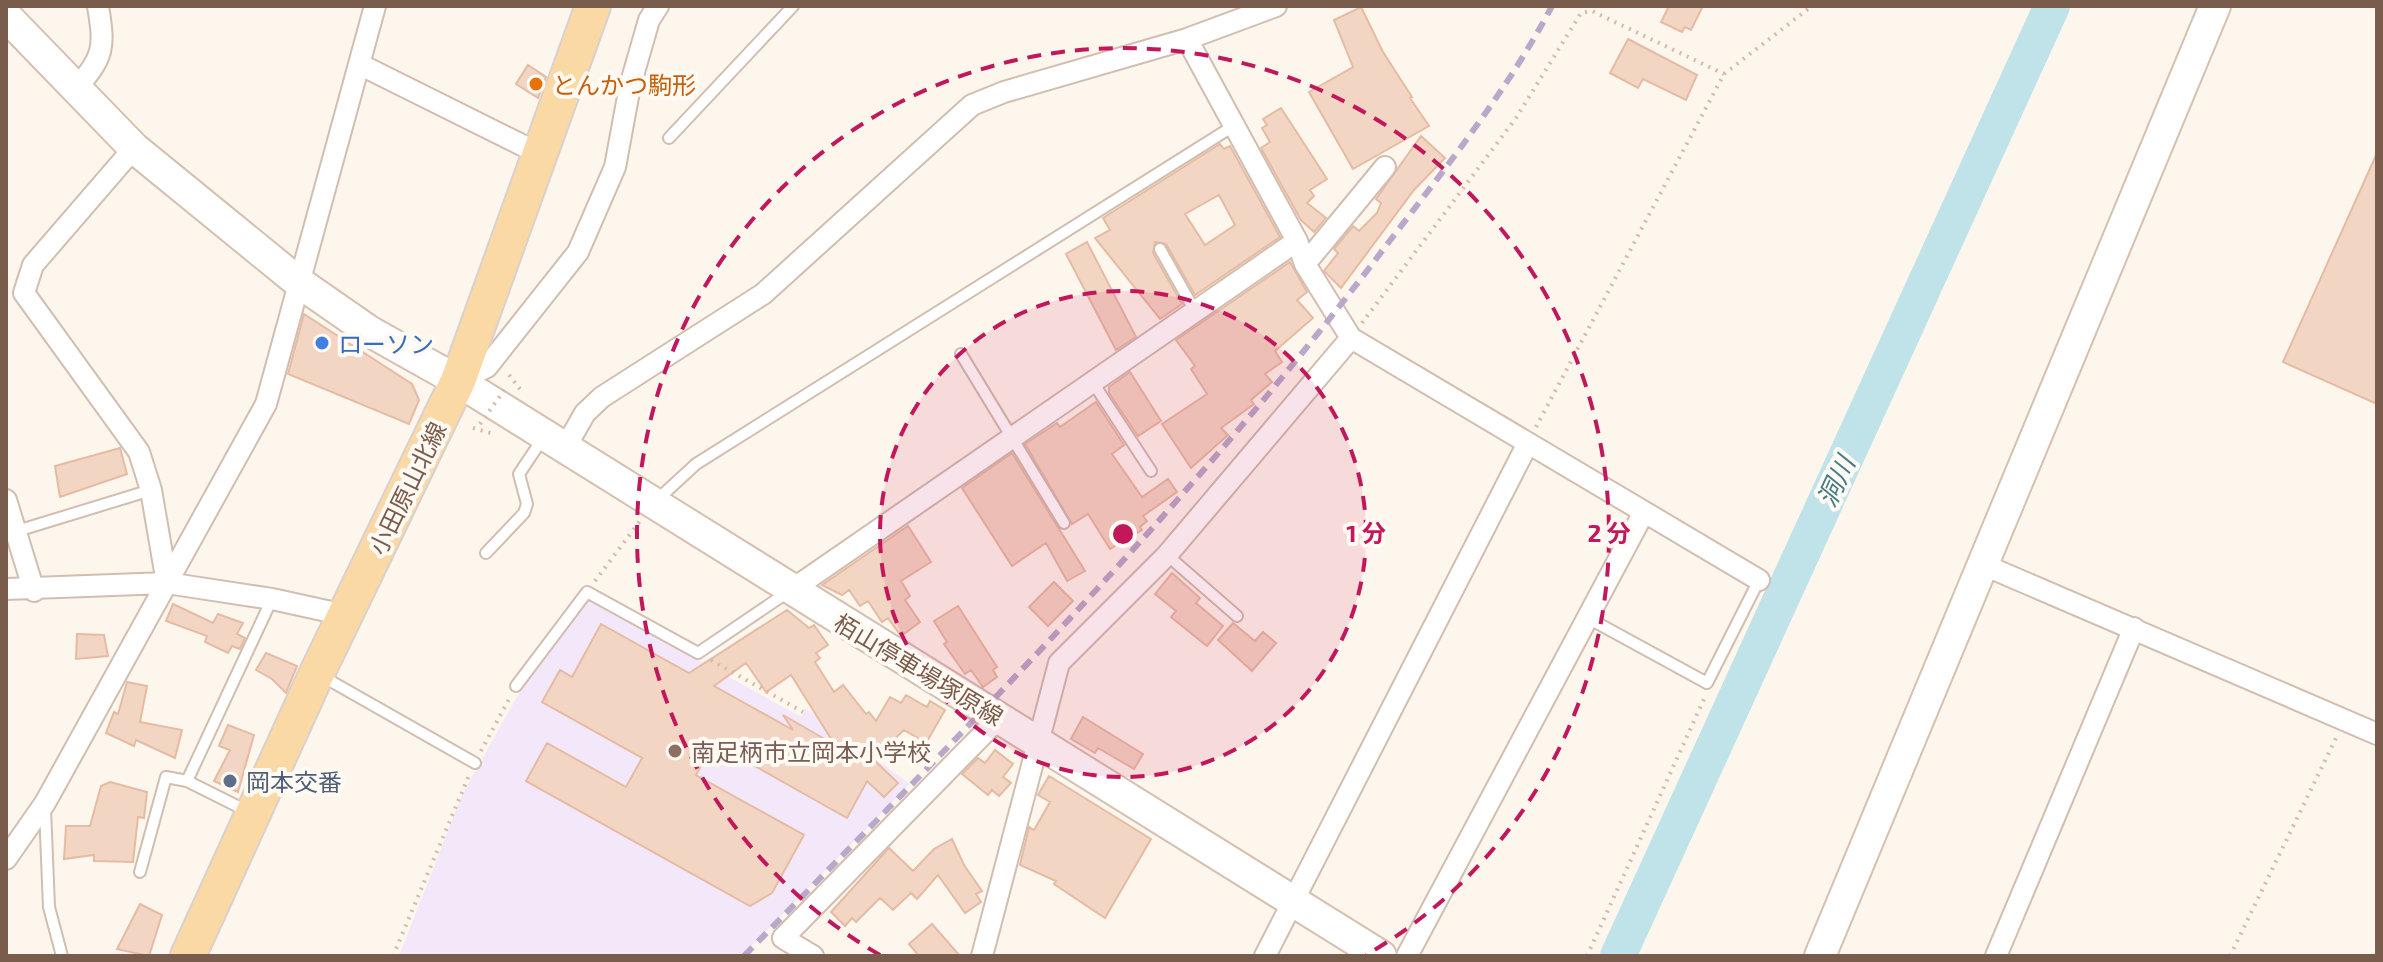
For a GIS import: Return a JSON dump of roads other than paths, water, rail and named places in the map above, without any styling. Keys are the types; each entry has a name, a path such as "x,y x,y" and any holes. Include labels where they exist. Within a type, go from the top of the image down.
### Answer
{"main road":[{"name":"小田原山北線","path":"188,956 317,673 458,381 593,6"}],"street":[{"path":"75,90 99,63 104,42 98,6"},
{"path":"6,859 45,803 266,404 297,281 375,6"},
{"path":"458,381 487,367 578,252 615,167 630,86 649,20 658,6"},
{"path":"555,442 602,397 763,294 972,105 1004,92 1187,39 1276,6"},
{"path":"1820,956 2215,6"},
{"name":"栢山停車場塚原線","path":"6,16 134,148 297,281 369,331 458,381 790,591 1381,956"},
{"path":"1187,39 1297,241 1305,264 1351,338 1759,580"},
{"path":"359,64 540,154"},
{"path":"134,148 33,265 15,296 139,452 151,490 167,583"},
{"path":"1305,264 1385,167"},
{"path":"790,591 1297,241"},
{"path":"982,956 1059,663 1167,555 1351,338"},
{"path":"1265,956 1528,443"},
{"path":"6,500 34,591"},
{"path":"1407,956 1644,512"},
{"path":"1984,565 2377,734"},
{"path":"6,589 34,591 167,583 272,599 345,615"},
{"path":"1996,956 2134,628"},
{"path":"813,956 783,938 999,718"}],"lane":[{"path":"669,138 793,6"},
{"path":"654,503 696,464 1235,125"},
{"path":"1160,249 1195,311"},
{"path":"961,354 1064,523"},
{"path":"1092,381 1151,471"},
{"path":"486,553 524,513 527,504 519,474 555,442"},
{"path":"17,531 151,490"},
{"path":"1167,555 1237,616"},
{"path":"1588,618 1707,683 1759,580"},
{"path":"516,686 587,592 698,653 790,591"},
{"path":"187,781 272,599"},
{"path":"317,673 475,763"},
{"path":"140,872 166,777 187,781 255,814"},
{"path":"45,803 49,907 62,956"}],"waterway":[{"name":"洞川","path":"1618,956 2052,6"}],"railway":[{"path":"744,956 991,703 1228,442 1446,167 1492,104 1552,6"}],"place":[{"name":"とんかつ駒形","path":"536,84"},
{"name":"ローソン","path":"322,343"},
{"name":"南足柄市立岡本小学校","path":"675,751"},
{"name":"岡本交番","path":"230,781"}]}
